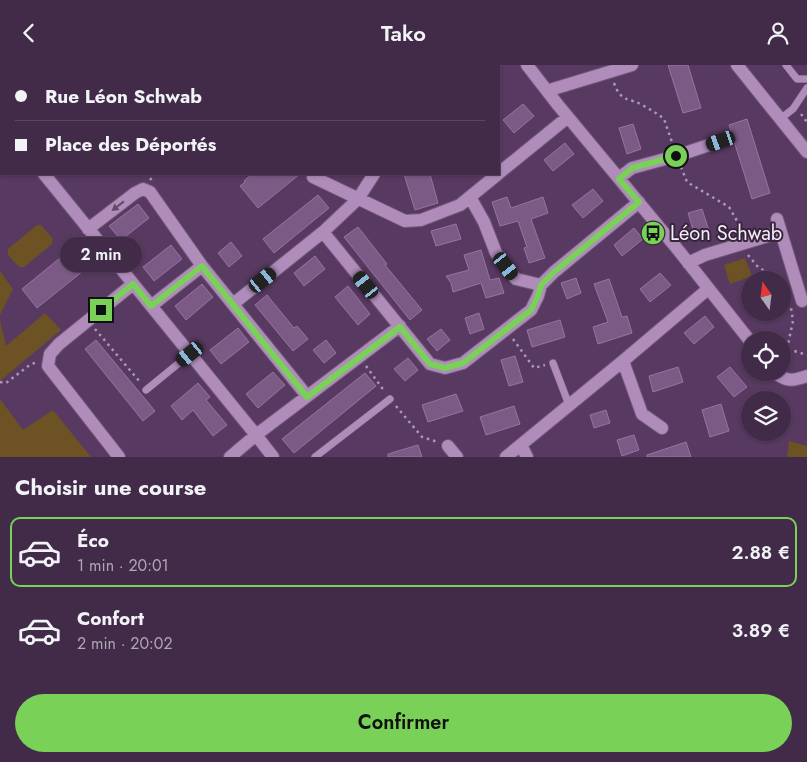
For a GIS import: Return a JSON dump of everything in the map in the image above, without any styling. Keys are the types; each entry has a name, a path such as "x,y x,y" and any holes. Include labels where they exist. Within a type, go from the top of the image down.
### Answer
{"street":[{"path":"527,65 742,331"},
{"path":"548,92 632,65"},
{"path":"737,65 807,152"},
{"path":"500,171 568,117"},
{"path":"619,179 632,168 721,141"},
{"path":"45,175 273,457"},
{"path":"312,175 405,221 421,220 460,205 496,175"},
{"path":"233,304 323,232 358,199 373,175"},
{"path":"88,229 135,193 143,189 150,192 202,266 307,397"},
{"path":"470,197 484,222 496,253 516,279 541,285"},
{"path":"323,232 430,364 445,368 463,363 531,310 541,285 554,272 639,202"},
{"path":"688,263 705,255 745,243 779,225 796,302"},
{"path":"151,306 202,266"},
{"path":"119,457 48,366 50,354 59,344 133,284"},
{"path":"506,457 708,289"},
{"path":"230,457 256,435 400,327"},
{"path":"623,361 642,414 662,428"},
{"path":"791,380 807,376"},
{"path":"448,445 457,457"},
{"path":"521,445 527,457"}],"lane":[{"path":"786,65 797,79 807,79"},
{"path":"780,119 793,109 807,88"},
{"path":"146,390 190,354"},
{"path":"553,363 569,405"},
{"path":"314,457 390,399"}],"path":[{"path":"610,72 617,92 664,119 687,182 729,207 736,219 748,254 758,267 765,271"},
{"path":"801,114 807,111"},
{"path":"791,331 796,302"},
{"path":"88,321 146,390"},
{"path":"506,330 534,368 553,363"},
{"path":"791,350 807,355"},
{"path":"359,357 390,399 422,437 448,445"},
{"path":"0,382 6,383 31,364 49,362"}],"shaded area":[{"path":"37,225 41,225 53,239 52,244 24,267 19,267 8,255 8,249"},
{"path":"745,258 750,271 741,271 741,280 730,284 724,265"},
{"path":"0,271 13,289 0,315"},
{"path":"45,313 61,330 0,381 0,320 6,346"},
{"path":"0,399 23,430 53,410 91,457 0,457"},
{"path":"789,441 807,446 807,457 787,457"}],"building":[{"path":"668,65 688,65 701,108 683,113"},
{"path":"523,104 534,116 514,133 503,120"},
{"path":"747,119 770,193 752,199 729,125"},
{"path":"633,124 641,149 627,154 619,128"},
{"path":"565,143 574,154 553,171 544,160"},
{"path":"251,175 299,175 258,208 240,186"},
{"path":"404,175 430,175 438,203 415,210"},
{"path":"593,189 603,201 583,218 572,205"},
{"path":"318,195 329,208 274,253 263,239"},
{"path":"507,197 511,208 543,197 548,213 531,219 545,258 529,263 524,248 527,247 518,221 500,226 492,202"},
{"path":"138,204 149,218 121,240 109,226"},
{"path":"702,209 710,234 696,239 688,213"},
{"path":"456,224 461,239 436,246 431,231"},
{"path":"358,227 387,264 385,265 422,310 410,320 344,237"},
{"path":"634,228 643,239 622,256 614,245"},
{"path":"82,240 98,259 37,308 22,289"},
{"path":"231,242 242,256 229,267 218,253"},
{"path":"171,245 182,259 154,281 143,267"},
{"path":"481,250 490,280 499,278 504,293 486,298 481,283 453,292 451,283 446,276 469,270 464,255"},
{"path":"315,256 325,269 304,286 294,273"},
{"path":"660,273 671,285 650,302 640,289"},
{"path":"576,278 581,293 567,299 561,283"},
{"path":"609,279 622,317 627,316 632,333 598,344 593,327 608,322 594,284"},
{"path":"202,284 213,297 186,320 175,306"},
{"path":"348,286 370,314 358,325 335,297"},
{"path":"267,295 294,328 297,326 308,339 293,351 255,305"},
{"path":"479,313 484,329 470,334 465,318"},
{"path":"705,316 714,327 694,344 684,333"},
{"path":"560,320 565,337 532,347 527,330"},
{"path":"238,328 249,342 221,364 210,350"},
{"path":"441,329 450,340 437,351 427,339"},
{"path":"96,340 155,411 143,421 85,349"},
{"path":"326,340 336,353 324,363 313,350"},
{"path":"515,356 523,382 509,386 501,360"},
{"path":"408,358 418,370 405,381 394,369"},
{"path":"678,367 683,382 653,392 649,376"},
{"path":"730,367 747,387 734,397 717,377"},
{"path":"273,372 285,385 258,408 246,394"},
{"path":"365,373 376,386 294,453 282,439"},
{"path":"198,383 210,397 206,400 227,425 213,436 193,410 182,420 171,406"},
{"path":"456,394 463,411 428,422 422,405"},
{"path":"721,404 729,431 710,437 702,410"},
{"path":"514,406 520,424 486,435 480,417"},
{"path":"606,410 610,423 594,428 590,415"},
{"path":"634,435 639,450 622,456 617,440"},
{"path":"686,442 691,457 647,457 647,455"},
{"path":"418,445 422,457 388,457 388,454"}],"place":[{"name":"Léon Schwab","path":"653,233"}],"route":[{"path":"101,310 133,284 151,306 202,266 307,397 400,327 430,364 445,368 463,363 531,310 541,285 554,272 639,202 619,179 632,168 676,156"}]}
